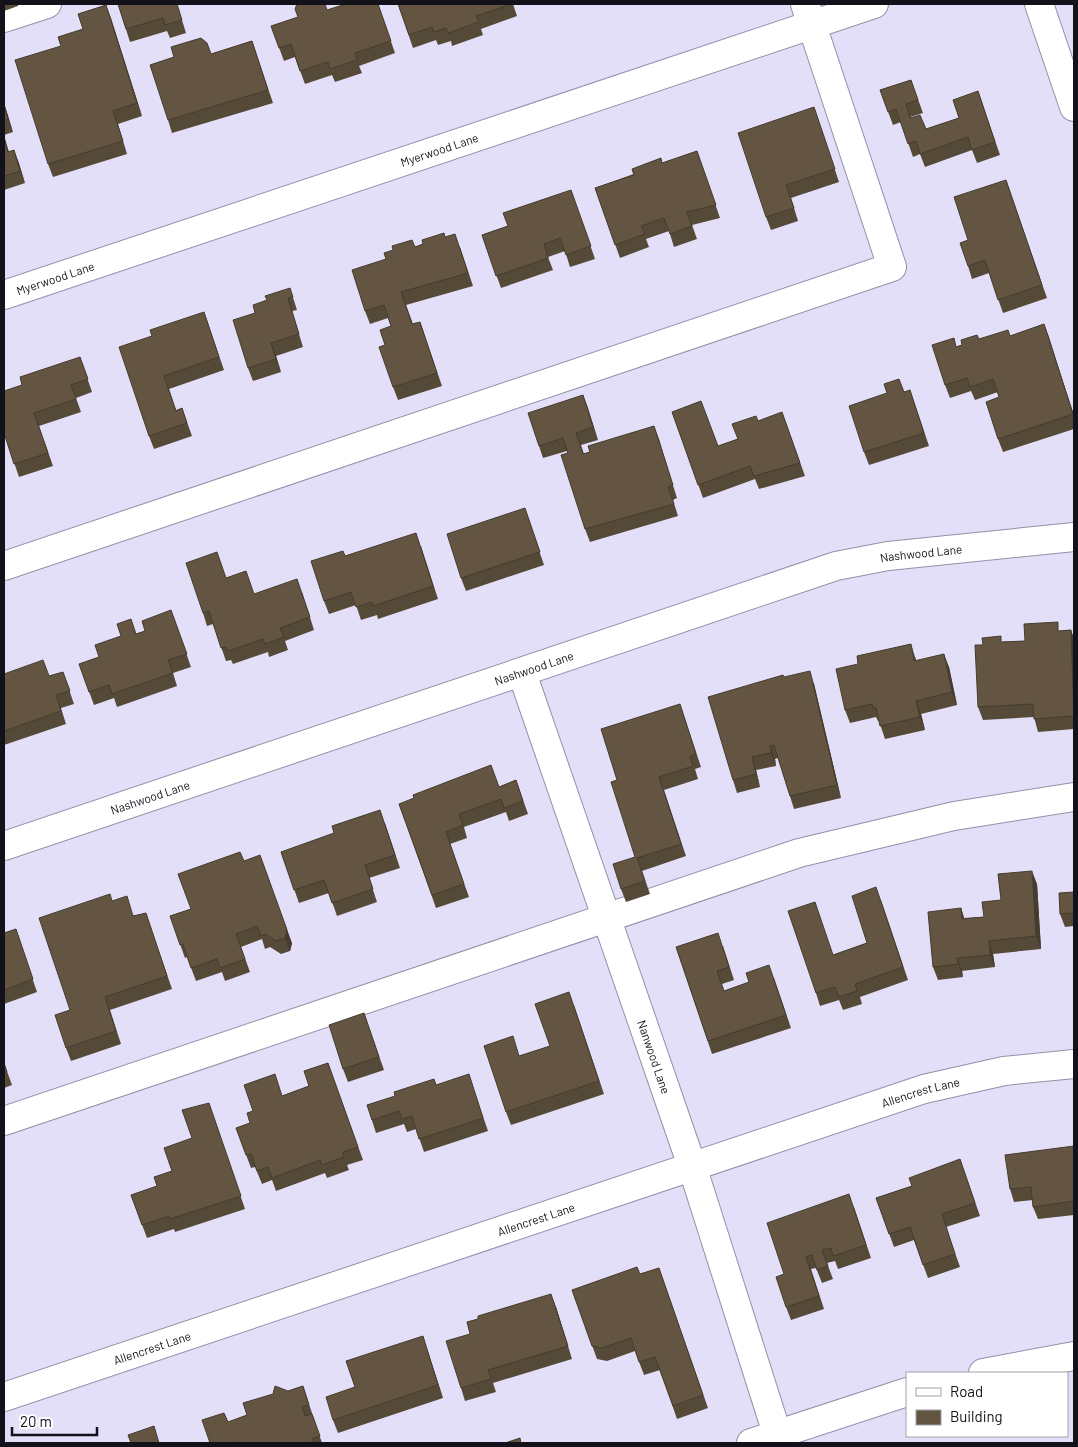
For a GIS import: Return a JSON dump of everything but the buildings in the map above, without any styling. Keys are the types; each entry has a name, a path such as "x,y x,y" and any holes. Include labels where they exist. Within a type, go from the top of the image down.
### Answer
{"street":[{"path":"4,18 47,4"},
{"name":"Myerwood Lane","path":"4,295 808,14 874,4"},
{"path":"1039,4 1074,107"},
{"path":"4,566 892,267 808,14"},
{"name":"Nashwood Lane","path":"4,846 836,566 888,556 1074,537"},
{"name":"Nanwood Lane","path":"522,673 692,1166 779,1439"},
{"path":"4,1122 799,852 954,816 1074,797"},
{"name":"Allencrest Lane","path":"4,1397 924,1089 1004,1071 1074,1064"},
{"path":"988,1372 1074,1356"},
{"path":"751,1443 779,1439 906,1392"}]}
